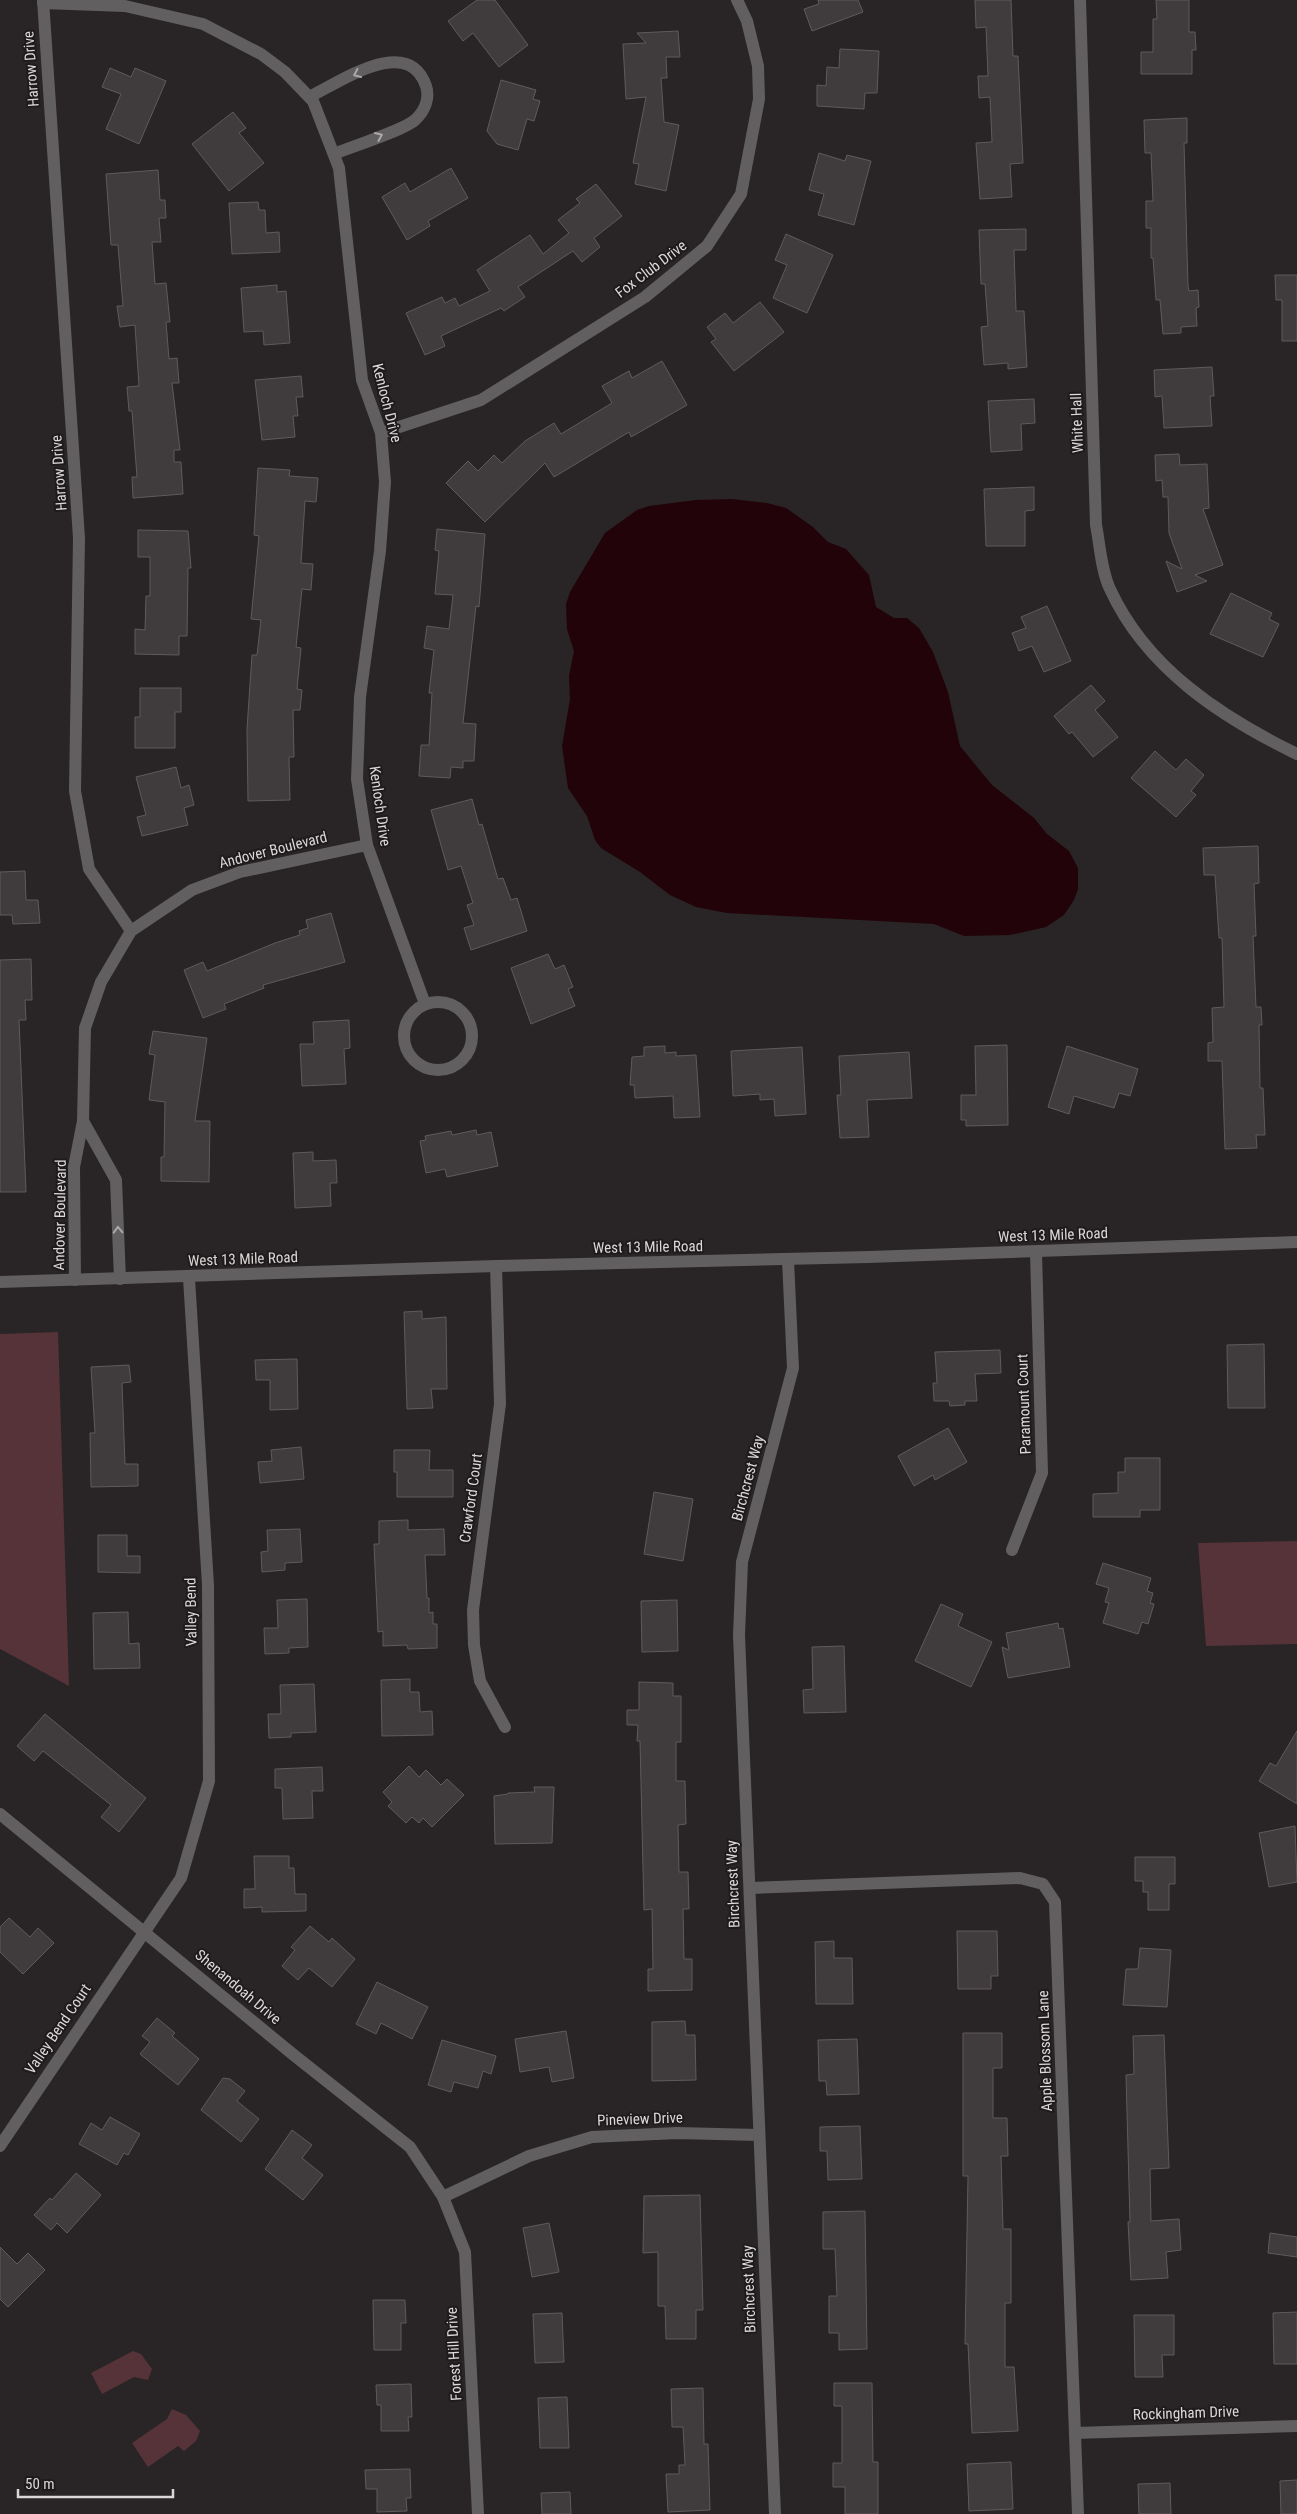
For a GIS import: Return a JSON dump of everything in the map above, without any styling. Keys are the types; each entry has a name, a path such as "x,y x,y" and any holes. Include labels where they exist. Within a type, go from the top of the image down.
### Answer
{"street":[{"name":"Fox Club Drive","path":"381,433 481,400 645,297 707,246 741,194 759,99 758,66 746,21 737,0"},
{"name":"White Hall","path":"1080,0 1096,525 1109,587 1139,638 1187,688 1257,734 1297,754"},
{"name":"Kenloch Drive","path":"43,2 125,6 203,24 261,54 285,72 313,101 334,154 339,168 362,380 381,433 385,482 380,551 360,696 357,779 367,845 425,1004"},
{"name":"Harrow Drive","path":"43,2 79,538 75,791 88,869 132,931"},
{"path":"309,96 381,62 403,61 412,65 422,74 428,92 425,108 414,121 334,154"},
{"name":"Andover Boulevard","path":"75,1280 74,1168 83,1122 85,1028 101,982 132,931 192,890 232,875 367,845"},
{"path":"438,1002 451,1004 462,1012 470,1023 472,1036 469,1049 462,1060 450,1067 437,1070 424,1067 413,1059 406,1048 404,1035 406,1022 414,1011 425,1004 438,1002"},
{"path":"83,1122 116,1180 120,1279"},
{"name":"West 13 Mile Road","path":"0,1282 189,1278 496,1266 788,1260 1297,1242"},
{"name":"Paramount Court","path":"1012,1550 1042,1473 1036,1252"},
{"name":"Birchcrest Way","path":"775,2514 739,1635 742,1562 793,1368 788,1260"},
{"name":"Crawford Court","path":"496,1266 500,1404 473,1610 474,1645 480,1681 505,1727"},
{"name":"Valley Bend","path":"145,1931 181,1878 209,1781 208,1584 189,1278"},
{"name":"Shenandoah Drive","path":"0,1814 145,1931 295,2056 410,2147 443,2197"},
{"name":"Apple Blossom Lane","path":"750,1888 1020,1878 1043,1884 1055,1902 1078,2514"},
{"name":"Valley Bend Court","path":"0,2146 145,1931"},
{"name":"Pineview Drive","path":"443,2197 529,2156 592,2137 677,2133 760,2136"},
{"name":"Forest Hill Drive","path":"443,2197 465,2252 478,2514"},
{"name":"Rockingham Drive","path":"1075,2433 1297,2426"}],"shaded area":[{"path":"732,499 767,503 786,508 813,527 828,542 846,549 869,575 876,607 894,618 907,618 919,628 933,652 948,692 960,746 992,785 1034,818 1047,834 1069,851 1078,868 1078,889 1074,900 1064,915 1046,927 1010,935 964,936 934,924 727,913 696,907 670,895 640,872 601,848 595,840 587,816 568,788 562,746 570,699 569,676 574,651 567,629 566,604 570,592 605,533 637,510 649,506 696,500"},
{"path":"58,1332 69,1686 0,1649 0,1334"},
{"path":"1297,1541 1297,1644 1206,1646 1198,1543"},
{"path":"133,2351 141,2354 152,2369 148,2380 134,2377 102,2394 91,2373"},
{"path":"172,2409 186,2415 200,2431 196,2441 184,2451 178,2446 148,2467 132,2443 167,2419"}],"building":[{"path":"477,0 495,0 528,45 499,67 473,33 463,41 448,21"},
{"path":"818,0 858,0 863,12 812,31 804,9 819,4"},
{"path":"975,0 1011,0 1013,56 1018,56 1023,163 1010,164 1012,197 980,199 976,143 992,142 990,97 979,98 978,76 988,76 986,27 976,28"},
{"path":"1156,0 1189,0 1189,32 1195,32 1196,50 1192,50 1192,74 1141,74 1141,52 1153,52 1153,19 1157,19"},
{"path":"678,31 680,57 666,57 667,78 661,78 664,122 679,125 666,191 635,184 639,164 633,163 646,97 626,99 623,44 646,43 637,33"},
{"path":"840,49 879,51 877,93 865,93 864,109 817,106 817,85 826,86 827,67 839,68"},
{"path":"110,68 131,77 135,68 166,81 139,144 106,129 121,94 102,87"},
{"path":"501,80 536,90 533,99 540,101 534,121 527,119 518,150 497,144 487,131"},
{"path":"233,112 246,128 239,133 264,163 229,191 192,144"},
{"path":"1187,118 1187,143 1184,143 1188,286 1189,291 1198,290 1197,326 1181,327 1181,333 1163,334 1160,300 1156,300 1153,258 1151,258 1151,228 1146,228 1146,201 1153,201 1151,153 1145,153 1144,120"},
{"path":"819,153 845,161 847,155 871,161 854,225 818,215 824,194 809,190"},
{"path":"451,168 468,198 428,221 430,226 407,240 382,197 405,183 410,192"},
{"path":"158,170 160,200 165,200 166,218 159,218 161,242 152,242 155,284 166,283 170,322 166,322 169,359 177,358 179,383 172,383 180,450 174,450 174,462 181,462 183,494 133,498 132,477 137,477 132,411 129,411 127,387 139,386 135,325 120,327 117,306 123,306 118,245 111,245 106,174"},
{"path":"596,184 622,216 594,238 600,247 582,262 573,251 518,287 525,297 504,311 501,308 441,336 445,346 425,355 406,313 442,297 445,303 455,298 459,306 490,291 477,270 530,235 543,254 569,233 558,220 580,203 576,199"},
{"path":"258,202 259,210 265,210 266,233 279,232 280,252 232,254 229,203"},
{"path":"1026,229 1026,250 1014,250 1016,311 1024,311 1027,367 1008,369 1008,363 984,365 981,327 988,326 985,284 981,284 979,230"},
{"path":"786,234 833,255 807,313 773,298 787,265 775,260"},
{"path":"1275,275 1297,275 1297,341 1282,341 1282,300 1276,300"},
{"path":"277,285 277,292 286,291 290,343 264,345 263,331 244,332 241,288"},
{"path":"760,302 784,332 734,371 711,342 716,339 707,327 725,313 733,323"},
{"path":"662,361 687,405 631,437 629,432 554,477 545,463 485,522 446,483 468,461 478,471 494,455 502,463 525,441 554,423 561,434 612,403 602,386 629,371 632,378"},
{"path":"1212,367 1214,396 1210,396 1212,426 1164,428 1162,396 1155,397 1154,370"},
{"path":"301,376 303,397 296,397 298,416 293,416 295,437 262,440 255,380"},
{"path":"1034,399 1035,423 1021,424 1022,450 991,452 988,401"},
{"path":"1179,454 1180,465 1207,464 1209,508 1203,509 1223,565 1195,575 1207,581 1177,592 1166,561 1182,569 1169,533 1168,497 1163,497 1162,480 1156,481 1155,455"},
{"path":"258,468 290,470 289,476 318,478 316,502 305,501 301,563 313,564 311,590 302,589 296,647 301,648 297,689 302,690 300,710 293,710 294,757 289,757 290,800 248,801 247,729 252,655 257,655 261,620 251,619 259,536 254,535"},
{"path":"1034,487 1034,510 1025,511 1025,546 986,546 984,489"},
{"path":"437,529 485,534 479,607 476,606 463,723 476,724 474,761 463,761 463,768 451,767 450,778 419,776 421,745 429,745 432,693 429,693 434,650 424,648 427,626 449,629 453,595 435,594 439,551 435,550"},
{"path":"138,530 188,531 191,568 188,568 187,636 179,636 179,655 135,654 135,629 145,630 146,596 150,596 150,557 138,557"},
{"path":"1231,593 1272,613 1269,619 1279,624 1263,657 1210,634"},
{"path":"1047,606 1071,661 1044,672 1032,646 1019,651 1012,633 1026,628 1021,617"},
{"path":"1091,685 1105,701 1095,710 1118,737 1093,757 1072,732 1069,734 1054,716"},
{"path":"140,688 181,688 181,712 175,712 175,748 135,748 135,717 140,717"},
{"path":"1155,751 1176,770 1186,759 1204,775 1191,791 1196,795 1176,817 1131,778"},
{"path":"176,767 181,788 189,785 194,805 184,808 188,825 142,836 137,817 146,815 136,777"},
{"path":"472,799 479,825 482,824 498,879 503,878 511,900 517,898 527,931 471,950 464,928 474,925 467,905 473,903 461,866 448,870 431,810"},
{"path":"1258,846 1259,883 1254,884 1256,936 1253,936 1256,1007 1261,1007 1262,1025 1259,1025 1260,1088 1263,1088 1265,1135 1256,1135 1257,1148 1225,1149 1222,1061 1208,1061 1208,1043 1213,1042 1212,1008 1224,1007 1222,938 1219,938 1215,875 1204,875 1203,848"},
{"path":"25,871 26,900 38,900 40,923 13,924 12,915 0,915 0,872"},
{"path":"331,913 345,962 263,985 264,988 224,1004 226,1009 203,1018 184,970 203,962 207,971 275,943 300,935 299,931 308,928 306,920"},
{"path":"548,954 555,969 564,965 573,987 568,989 575,1006 531,1024 511,968"},
{"path":"31,959 32,1000 25,1000 26,1020 19,1020 26,1192 0,1192 0,960"},
{"path":"349,1020 350,1048 344,1049 346,1084 302,1086 300,1044 314,1044 313,1022"},
{"path":"153,1031 207,1038 195,1121 210,1121 209,1182 161,1181 161,1157 164,1157 165,1102 149,1100 155,1055 149,1054"},
{"path":"1007,1045 1008,1125 966,1126 966,1120 961,1120 961,1095 976,1095 975,1046"},
{"path":"665,1046 665,1053 676,1052 676,1056 696,1055 700,1117 674,1118 673,1096 635,1098 634,1085 630,1085 632,1057 644,1056 644,1047"},
{"path":"1067,1046 1138,1069 1130,1096 1119,1093 1114,1108 1074,1096 1069,1114 1048,1107"},
{"path":"802,1047 806,1114 775,1116 774,1099 760,1100 760,1094 733,1096 731,1051"},
{"path":"909,1052 912,1098 867,1100 869,1137 840,1138 837,1095 841,1095 839,1056"},
{"path":"476,1130 477,1135 491,1132 498,1166 447,1177 445,1169 426,1173 420,1141 426,1140 425,1136 451,1131 452,1135"},
{"path":"313,1152 313,1161 336,1160 337,1183 330,1183 331,1206 295,1208 293,1153"},
{"path":"422,1311 422,1319 446,1317 447,1389 431,1389 433,1408 407,1409 404,1312"},
{"path":"1264,1344 1265,1408 1228,1408 1227,1345"},
{"path":"1000,1350 1001,1373 975,1374 977,1401 965,1401 965,1405 950,1406 949,1401 934,1401 933,1383 937,1383 935,1352"},
{"path":"297,1359 298,1409 270,1410 270,1380 256,1380 255,1360"},
{"path":"129,1365 131,1382 122,1383 125,1464 138,1464 138,1486 91,1487 90,1433 95,1433 91,1367"},
{"path":"948,1428 967,1462 935,1480 933,1475 914,1486 898,1456"},
{"path":"301,1447 304,1479 260,1483 258,1462 272,1461 271,1450"},
{"path":"394,1450 430,1450 429,1470 453,1470 453,1497 397,1497 397,1472 394,1472"},
{"path":"1125,1458 1160,1458 1160,1510 1140,1510 1140,1517 1093,1517 1093,1494 1118,1493 1118,1472 1125,1472"},
{"path":"654,1492 693,1499 683,1561 644,1554"},
{"path":"408,1520 408,1530 444,1529 445,1555 425,1555 427,1598 429,1598 429,1613 433,1612 433,1624 437,1624 437,1648 408,1649 407,1645 383,1646 383,1631 378,1632 374,1544 379,1544 379,1521"},
{"path":"300,1529 302,1562 285,1563 285,1570 262,1572 261,1552 268,1551 267,1530"},
{"path":"98,1535 127,1535 127,1556 140,1556 140,1573 98,1572"},
{"path":"1103,1563 1151,1578 1147,1591 1153,1593 1150,1603 1154,1604 1148,1624 1142,1622 1138,1634 1103,1623 1109,1603 1105,1602 1109,1588 1096,1584"},
{"path":"307,1599 308,1647 289,1648 289,1653 265,1654 264,1628 278,1628 277,1600"},
{"path":"677,1600 678,1651 642,1652 641,1601"},
{"path":"941,1604 963,1614 958,1626 992,1642 971,1687 915,1661"},
{"path":"128,1612 129,1644 139,1643 140,1668 94,1669 93,1613"},
{"path":"1058,1623 1059,1629 1063,1628 1070,1667 1008,1678 1002,1647 1009,1650 1006,1633"},
{"path":"844,1646 846,1712 804,1713 803,1690 813,1689 812,1647"},
{"path":"410,1679 410,1692 419,1692 420,1712 432,1711 433,1735 382,1736 381,1680"},
{"path":"639,1682 673,1683 673,1696 681,1696 681,1742 676,1742 676,1781 685,1781 686,1824 678,1825 679,1872 688,1872 689,1909 683,1909 684,1959 692,1959 692,1990 648,1991 648,1969 653,1969 652,1909 644,1910 640,1741 637,1741 638,1725 627,1725 627,1710 639,1710"},
{"path":"314,1684 316,1732 291,1733 291,1737 269,1738 268,1714 281,1714 280,1685"},
{"path":"45,1714 146,1798 119,1832 101,1817 111,1805 43,1751 34,1761 17,1746"},
{"path":"1297,1731 1297,1804 1259,1781 1270,1763 1276,1766"},
{"path":"409,1766 419,1777 426,1770 441,1785 447,1779 464,1795 432,1827 423,1818 419,1823 412,1817 406,1823 388,1806 392,1802 383,1792"},
{"path":"322,1767 323,1791 312,1791 313,1818 283,1819 282,1788 275,1788 275,1769"},
{"path":"534,1787 554,1787 552,1843 495,1844 494,1796 508,1793 535,1792"},
{"path":"1295,1826 1297,1882 1269,1887 1259,1833"},
{"path":"254,1856 289,1856 289,1868 294,1868 295,1894 306,1894 306,1911 262,1912 262,1907 244,1908 244,1889 255,1889"},
{"path":"1135,1857 1175,1857 1175,1884 1169,1884 1169,1910 1148,1910 1148,1892 1143,1892 1143,1881 1135,1881"},
{"path":"9,1918 30,1937 38,1928 54,1943 23,1974 0,1952 0,1927"},
{"path":"310,1926 329,1942 332,1938 355,1959 332,1987 309,1968 298,1980 282,1966 295,1950 291,1947"},
{"path":"957,1931 997,1931 998,1976 991,1976 991,1989 958,1989"},
{"path":"834,1941 834,1958 852,1958 853,2004 816,2004 815,1942"},
{"path":"1140,1948 1171,1950 1167,2007 1123,2005 1126,1969 1138,1969"},
{"path":"377,1982 428,2007 412,2039 381,2023 376,2034 356,2024"},
{"path":"157,2018 175,2033 172,2036 199,2059 178,2085 140,2054 150,2042 142,2036"},
{"path":"685,2021 686,2035 695,2035 696,2080 652,2081 652,2022"},
{"path":"566,2031 574,2078 552,2082 549,2067 520,2072 515,2039"},
{"path":"963,2033 1002,2033 1002,2068 993,2068 993,2118 1007,2118 1008,2156 1001,2156 1003,2229 1011,2229 1011,2303 1005,2303 1005,2367 1014,2367 1018,2431 972,2433 968,2344 965,2344 968,2176 963,2176"},
{"path":"1164,2035 1169,2168 1150,2169 1151,2221 1179,2219 1181,2250 1166,2252 1168,2278 1131,2280 1128,2222 1130,2222 1126,2075 1134,2074 1133,2036"},
{"path":"857,2039 859,2094 827,2095 826,2081 819,2081 818,2040"},
{"path":"442,2040 496,2056 491,2074 483,2071 478,2088 454,2082 451,2092 428,2085"},
{"path":"223,2078 230,2079 245,2091 237,2101 259,2119 241,2142 201,2110"},
{"path":"110,2117 140,2134 128,2155 124,2153 117,2165 79,2144 91,2123 102,2130"},
{"path":"860,2126 862,2179 828,2180 827,2151 820,2151 820,2127"},
{"path":"292,2130 312,2145 302,2158 323,2175 303,2200 265,2169"},
{"path":"76,2173 101,2195 67,2233 57,2223 51,2230 34,2215 50,2198 52,2200"},
{"path":"700,2195 703,2310 696,2310 696,2339 666,2339 665,2306 658,2306 658,2252 643,2253 644,2196"},
{"path":"865,2211 867,2349 839,2350 839,2333 829,2333 829,2296 837,2296 835,2249 823,2249 823,2212"},
{"path":"549,2223 559,2272 532,2277 523,2228"},
{"path":"1270,2233 1297,2237 1297,2257 1268,2253"},
{"path":"0,2247 17,2264 28,2253 45,2270 8,2307 0,2299"},
{"path":"373,2300 405,2300 406,2323 401,2323 401,2350 374,2350"},
{"path":"1297,2312 1297,2364 1274,2364 1273,2313"},
{"path":"562,2313 564,2362 535,2363 533,2314"},
{"path":"1134,2315 1174,2315 1174,2355 1162,2355 1163,2377 1135,2377"},
{"path":"834,2383 872,2383 873,2462 878,2462 878,2514 845,2514 845,2487 833,2487 833,2463 842,2463 842,2406 834,2406"},
{"path":"411,2384 412,2417 408,2417 409,2431 381,2431 381,2405 377,2405 376,2385"},
{"path":"703,2388 704,2444 708,2444 710,2510 668,2512 666,2474 679,2474 679,2465 685,2465 683,2427 672,2427 671,2389"},
{"path":"567,2397 569,2448 540,2448 538,2398"},
{"path":"1011,2462 1013,2509 969,2511 967,2464"},
{"path":"410,2469 411,2498 406,2498 407,2511 377,2512 377,2489 366,2489 365,2470"},
{"path":"1297,2480 1297,2514 1281,2514 1280,2481"},
{"path":"1170,2483 1171,2514 1139,2514 1138,2484"},
{"path":"570,2492 571,2514 542,2514 541,2493"}]}
